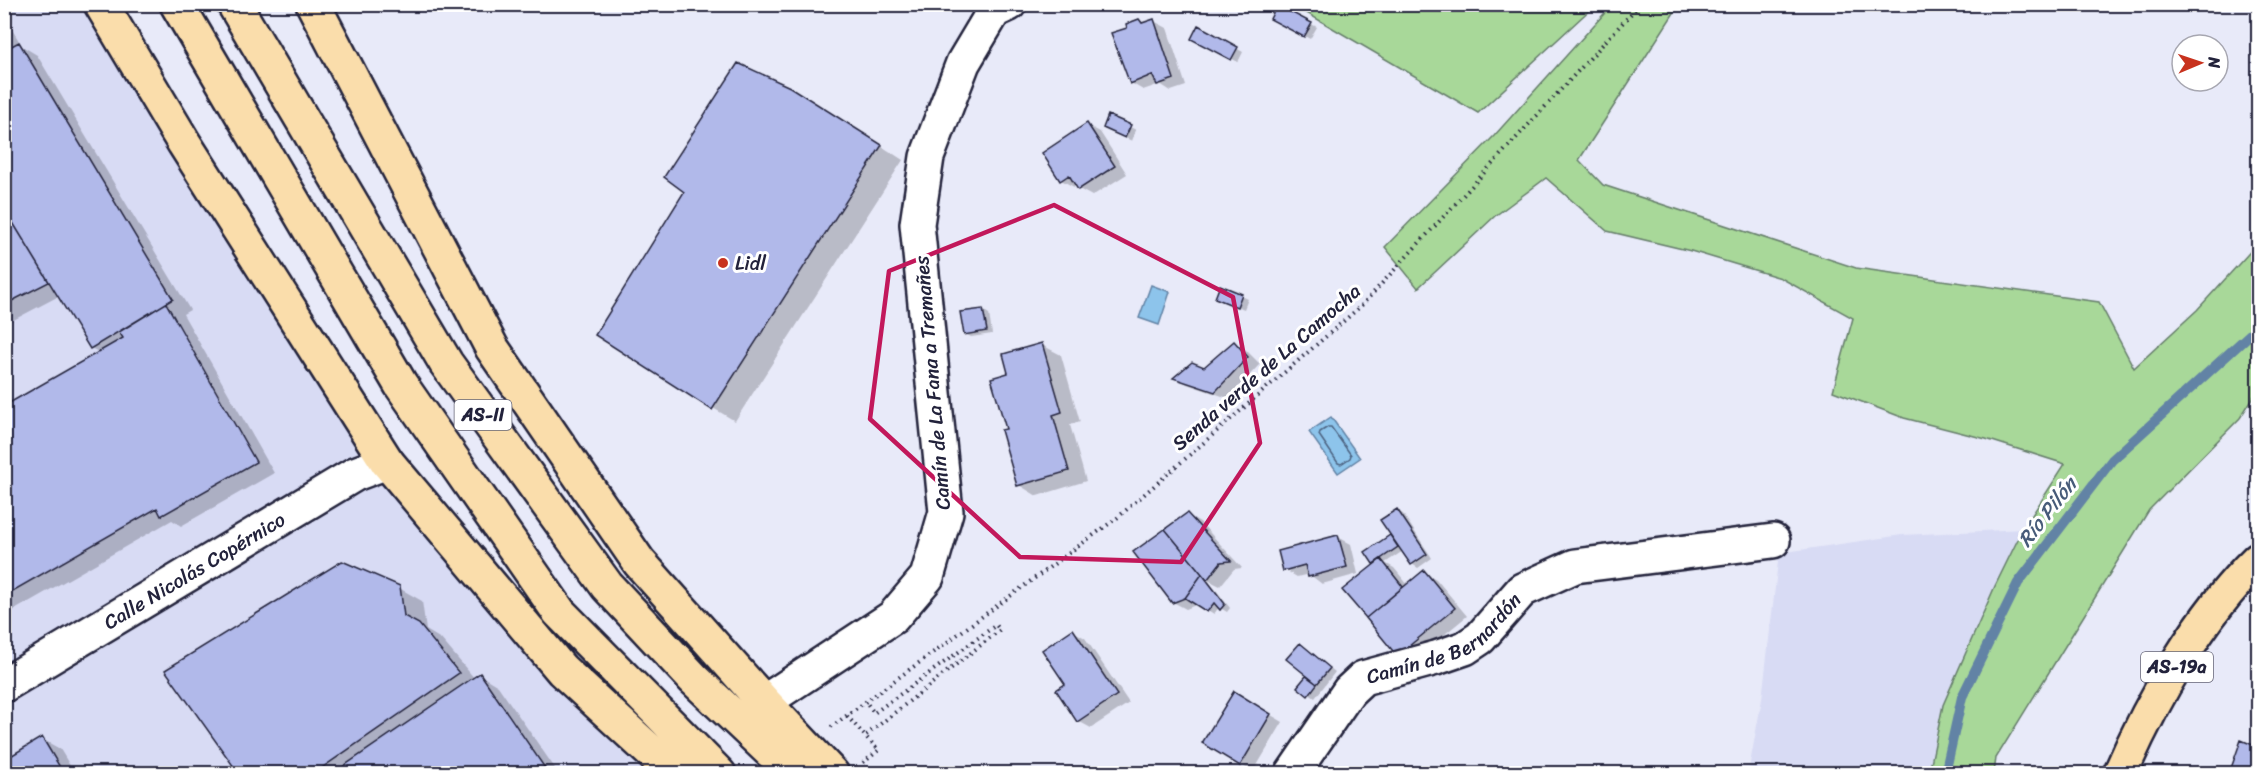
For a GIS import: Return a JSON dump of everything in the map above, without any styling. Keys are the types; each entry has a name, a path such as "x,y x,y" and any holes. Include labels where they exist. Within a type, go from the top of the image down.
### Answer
{"highway":[{"path":"101,4 184,142 387,462 562,670 675,774"},
{"name":"AS-II","path":"177,4 401,385 559,612 720,774"},
{"name":"AS-II","path":"234,4 446,363 608,586 694,679 769,750 799,774"},
{"path":"313,4 492,348 639,562 764,702 847,769"},
{"name":"AS-19a","path":"2120,774 2157,699 2202,626 2255,563"}],"street":[{"name":"Camín de La Fana a Tremañes","path":"764,702 893,616 927,577 946,512 917,224 925,168 927,157 963,63 993,11 1009,4"},
{"name":"Calle Nicolás Copérnico","path":"4,685 355,474 387,462"},
{"name":"Camín de Bernardón","path":"1292,774 1349,691 1363,678 1465,648 1480,638 1508,603 1522,590 1559,572 1575,566 1773,542"}],"path":[{"name":"Senda verde de La Camocha","path":"827,730 1117,518 1360,306 1640,4"},
{"path":"865,736 1000,630 996,625 874,713 866,702"},
{"path":"847,716 879,750 847,769"}],"highlighted area":[{"path":"1054,205 1233,297 1260,443 1181,562 1020,557 870,419 889,271"}],"shaded area":[{"path":"5,5 80,5 370,463 657,773 5,774"},
{"path":"2023,529 1995,586 1943,705 1929,773 1748,774 1762,699 1779,553 1902,535"}],"green space":[{"path":"1595,4 1478,113 1293,5"},
{"path":"1612,5 1679,5 1579,160 1603,185 1856,268 2099,302 2134,368 2197,310 2258,243 2258,390 2240,418 2149,510 1996,758 1994,773 1929,773 1943,705 1995,586 2023,529 2065,464 1986,439 1904,418 1833,391 1853,318 1781,278 1691,251 1607,231 1546,178 1495,216 1418,288 1385,247 1494,136"}],"water":[{"path":"1151,285 1170,292 1159,325 1139,318"},
{"path":"1331,417 1360,458 1338,473 1309,432"}],"building":[{"path":"1277,5 1312,23 1304,37 1270,19"},
{"path":"1139,19 1142,23 1154,19 1174,79 1157,85 1152,75 1130,84 1111,33 1127,28 1126,24"},
{"path":"1198,25 1238,47 1231,60 1191,39"},
{"path":"19,42 173,299 90,349 4,208 4,50"},
{"name":"Lidl","path":"738,63 790,87 882,145 712,410 595,335 684,192 664,177"},
{"path":"1108,115 1131,125 1125,138 1103,128"},
{"path":"1087,123 1115,166 1078,190 1069,175 1060,181 1042,153"},
{"path":"4,208 49,282 4,305"},
{"path":"1220,285 1242,294 1237,307 1215,298"},
{"path":"166,303 256,462 161,516 157,508 4,596 4,406 123,338 119,332"},
{"path":"983,309 987,331 964,335 960,312"},
{"path":"1234,341 1248,357 1215,392 1173,378 1192,362 1204,367"},
{"path":"1042,343 1062,412 1053,415 1069,471 1017,486 1001,430 1006,429 991,378 1008,373 1003,354"},
{"path":"1397,509 1427,554 1411,565 1380,520"},
{"path":"1187,513 1231,561 1221,562 1207,580 1165,529"},
{"path":"1165,529 1202,574 1185,598 1172,603 1133,552"},
{"path":"1338,535 1347,567 1308,577 1305,565 1283,571 1278,551"},
{"path":"1390,535 1398,547 1373,564 1365,552"},
{"path":"1381,559 1403,587 1366,618 1342,590"},
{"path":"342,561 400,586 404,616 419,624 459,673 313,774 267,774 263,767 252,774 239,774 165,670"},
{"path":"1424,570 1455,608 1397,656 1366,618"},
{"path":"1202,574 1225,604 1220,610 1214,603 1207,612 1185,598"},
{"path":"1073,629 1117,695 1077,722 1056,690 1065,684 1042,650"},
{"path":"1300,643 1330,668 1317,684 1286,659"},
{"path":"480,673 549,774 332,774"},
{"path":"1306,676 1317,684 1308,696 1297,687"},
{"path":"1234,691 1271,714 1240,766 1202,743"},
{"path":"42,737 64,774 4,774 4,760"},
{"path":"2241,740 2258,747 2258,774 2229,774"}],"waterway":[{"name":"Río Pilón","path":"1945,774 1962,697 2018,583 2112,460 2258,327"}],"place":[{"name":"Lidl","path":"723,263"}]}
